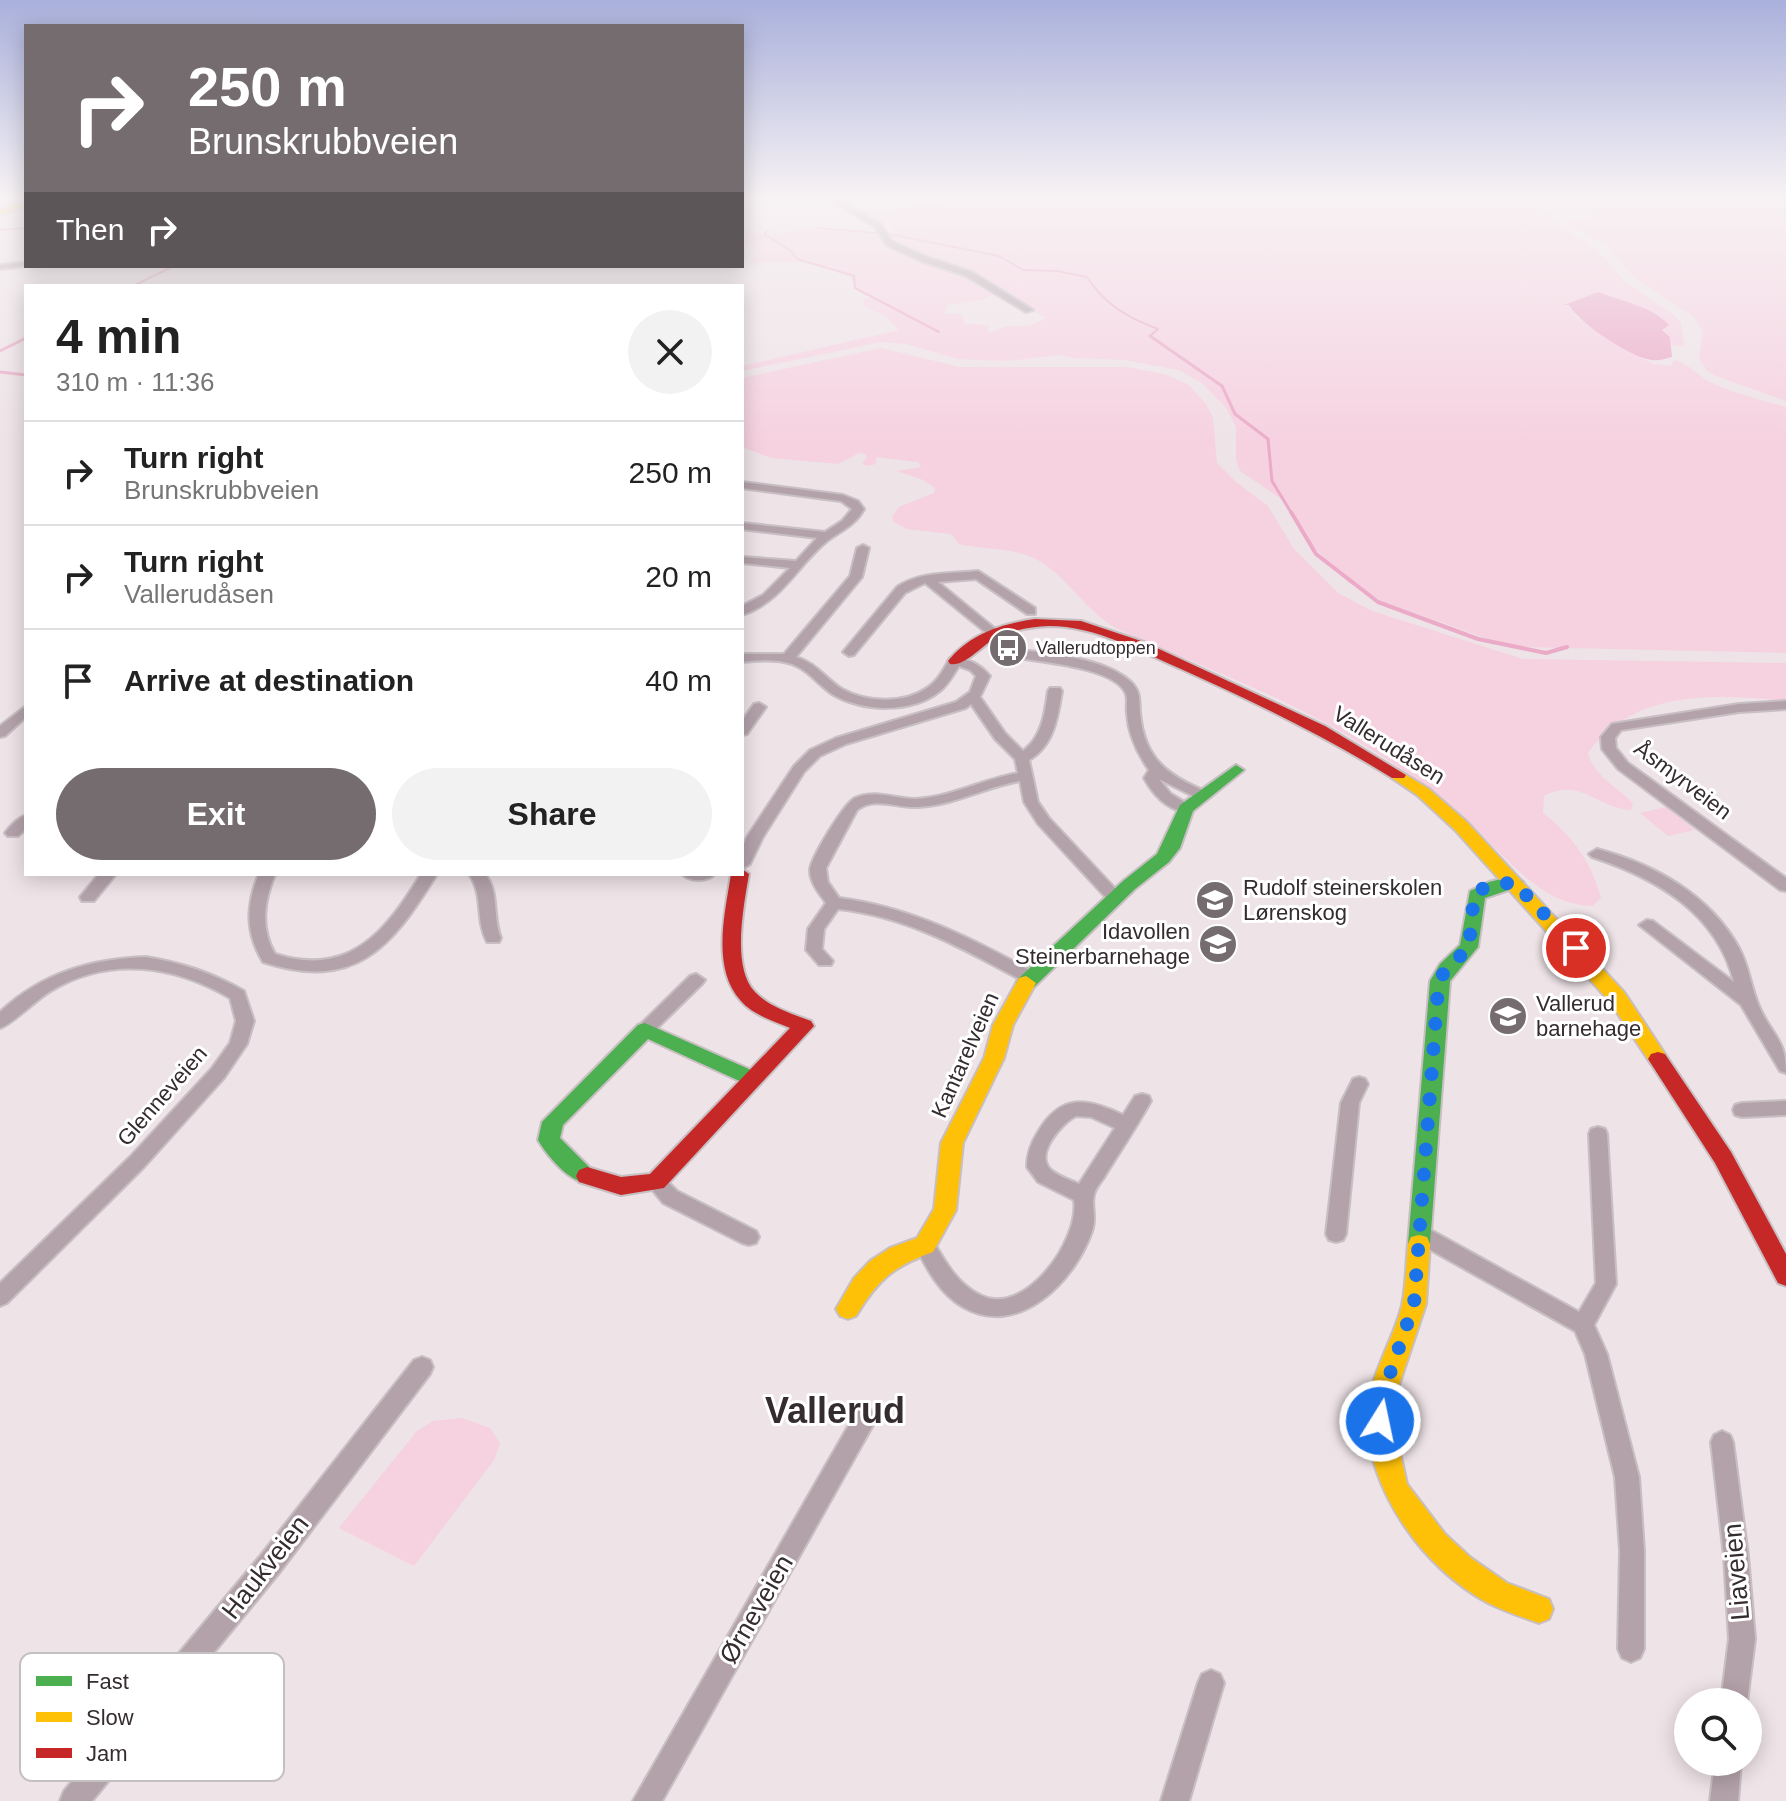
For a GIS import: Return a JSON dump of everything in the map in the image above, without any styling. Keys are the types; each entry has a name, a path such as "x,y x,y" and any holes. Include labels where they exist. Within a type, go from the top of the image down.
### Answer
{"street":[{"path":"979,280 1029,310"},
{"path":"744,485 824,495 854,503 858,509 852,520 828,536 775,593 744,610"},
{"path":"744,526 828,536"},
{"path":"787,659 856,577 863,548"},
{"path":"744,560 800,565"},
{"path":"849,652 901,590 911,583 927,579 978,575 1031,611"},
{"path":"927,579 993,632"},
{"name":"Vallerudåsen","path":"744,658 787,659 807,666 842,694 881,703 928,694 939,685 968,644 993,632 1035,622 1096,628 1136,642 1261,698 1364,753 1423,792 1461,826 1597,972 1633,1019 1723,1158 1786,1276"},
{"path":"1004,652 1088,668 1125,685 1133,694 1134,718 1155,771 1169,781 1202,795"},
{"path":"744,860 762,825 799,769 815,753 841,741 944,712 973,697 981,686 982,673 975,667 955,661"},
{"path":"1022,758 1035,752 1042,740 1055,691"},
{"path":"973,697 1000,736 1022,758 1031,802 1043,821 1116,898"},
{"name":"Åsmyrveien","path":"1786,705 1617,727 1608,737 1609,749 1623,766 1786,886"},
{"path":"744,728 759,707"},
{"path":"0,733 23,715"},
{"name":"Kantarelveien","path":"925,1245 945,1210 952,1143 994,1058 1003,1025 1029,977 1163,858 1171,848 1186,809 1236,770"},
{"path":"1155,771 1151,778 1155,785 1173,804 1186,809"},
{"path":"834,903 820,882 818,868 851,808 859,801 873,798 920,803 1026,776"},
{"path":"13,833 24,822"},
{"path":"1597,854 1649,873 1690,901 1730,945 1749,1002 1786,1066"},
{"path":"88,897 106,876"},
{"path":"266,876 258,892 256,929 261,946 269,958 308,967 345,960 374,947 393,928 428,876"},
{"path":"478,876 487,888 486,918 493,938"},
{"path":"696,980 553,1122 549,1140 587,1179 633,1187 656,1182 804,1026 751,999 738,985 734,964 740,876"},
{"path":"1514,882 1490,885 1476,892 1472,900 1469,947 1447,969 1440,981 1414,1304 1385,1388 1380,1421 1395,1489 1435,1543 1461,1568 1498,1593 1539,1609"},
{"path":"825,961 818,957 812,943 820,919 834,903"},
{"path":"834,903 862,906 932,928 1029,977"},
{"path":"1647,925 1749,1002"},
{"name":"Glenneveien","path":"0,1022 40,987 85,970 124,963 156,963 191,969 217,980 238,995 245,1021 238,1044 218,1073 126,1173 0,1297"},
{"path":"645,1030 753,1079"},
{"path":"1336,1234 1350,1103 1359,1084"},
{"path":"848,1309 861,1283 878,1267 894,1254 925,1245 936,1269 961,1297 981,1306 1013,1307 1032,1300 1049,1285 1078,1243 1086,1227 1087,1211 1083,1195 1142,1101"},
{"path":"1083,1195 1045,1177 1037,1167 1038,1146 1055,1120 1074,1108 1083,1107 1125,1124"},
{"path":"1742,1110 1786,1108"},
{"path":"1583,1325 1606,1284 1598,1134"},
{"path":"656,1182 670,1197 749,1237"},
{"path":"1420,1234 1583,1325 1596,1354 1627,1477 1632,1551 1631,1649"},
{"name":"Haukveien","path":"196,1653 270,1564 422,1367"},
{"name":"Ørneveien","path":"647,1801 865,1418"},
{"name":"Liaveien","path":"1722,1442 1736,1556 1742,1639 1736,1688"},
{"path":"1175,1801 1211,1683"},
{"path":"1724,1801 1727,1776"},
{"name":"Haukveien","path":"74,1801 91,1781"}],"shaded area":[{"path":"852,280 1623,280 1674,315 1681,323 1684,346 1672,345 1670,337 1662,330 1667,324 1660,316 1598,292 1564,304 1577,318 1653,364 1671,366 1674,360 1679,361 1721,387 1786,407 1786,653 1520,647 1493,641 1382,601 1349,583 1306,539 1286,502 1240,471 1236,459 1236,427 1227,409 1202,383 1178,370 1125,360 1060,355 1006,361 958,359 906,344 882,342 744,371 744,366 899,330 885,316 864,306 863,299 881,295 865,296","holes":["999,292 1046,318 1029,326 1007,326 988,333 989,325 964,324 960,314 944,313 947,305 983,299"]},
{"path":"1639,280 1786,280 1786,401 1707,371 1699,358 1703,332 1694,317"},
{"path":"1598,292 1646,309 1669,325 1662,330 1670,337 1672,357 1650,360 1627,351 1592,328 1569,305 1564,305"},
{"path":"881,348 960,367 1126,367 1165,374 1189,385 1206,404 1213,418 1217,463 1268,506 1294,549 1338,593 1372,611 1523,659 1786,663 1786,701 1732,697 1678,700 1628,717 1607,732 1588,753 1600,775 1633,803 1631,810 1568,790 1544,796 1543,813 1580,851 1601,898 1593,906 1571,903 1532,883 1466,818 1386,759 1297,708 1118,629 1096,614 1058,575 1036,559 1017,552 959,544 951,534 907,529 894,522 892,517 899,507 934,493 935,488 923,480 897,471 921,467 918,462 876,457 876,464 866,466 862,464 867,457 859,453 838,464 771,458 744,448 744,378"},
{"path":"1666,807 1695,830 1668,836 1640,813"},
{"path":"462,1418 490,1428 500,1443 494,1460 414,1566 339,1528 417,1431 433,1421"}],"waterway":[{"path":"137,284 145,280"},
{"path":"854,280 855,288 939,332"},
{"path":"1089,280 1118,309 1158,329 1150,336"},
{"path":"1150,336 1222,386 1235,414 1268,439 1272,481 1292,514"},
{"path":"0,351 24,339"},
{"path":"0,372 24,375"},
{"path":"1291,512 1316,554 1378,602 1478,639 1546,653 1567,647"}],"traffic: fast":[{"path":"1026,983 1129,885 1163,858 1171,848 1186,809 1236,770"},
{"path":"1419,1244 1440,981 1447,969 1469,947 1476,895 1514,882"},
{"path":"587,1176 549,1140 553,1122 645,1030 753,1079"}],"traffic: slow":[{"path":"1398,775 1423,792 1461,826 1617,997 1658,1059"},
{"path":"848,1309 862,1285 878,1268 898,1255 925,1245 945,1210 952,1143 994,1058 1003,1025 1026,983"},
{"path":"1419,1244 1414,1304 1385,1388 1380,1421 1395,1489 1435,1543 1461,1568 1498,1593 1539,1609"}],"traffic: jam":[{"path":"955,661 979,641 1020,625 1050,622 1096,629 1139,645 1292,715 1398,775"},
{"path":"587,1176 621,1186 656,1182 804,1026 760,1006 740,986 735,972 732,938 740,876"},
{"path":"1658,1059 1723,1158 1786,1276"}],"place":[{"name":"Vallerudtoppen","path":"1008,648"},
{"name":"Rudolf steinerskolen Lørenskog","path":"1215,900"},
{"name":"Idavollen Steinerbarnehage","path":"1218,944"},
{"name":"Vallerud barnehage","path":"1508,1016"}],"district":[{"name":"Vallerud","path":"835,1410"}],"route":[{"path":"1380,1421 1385,1388 1414,1304 1438,989 1443,974 1469,947 1474,895 1490,885 1514,882 1576,948"}]}
